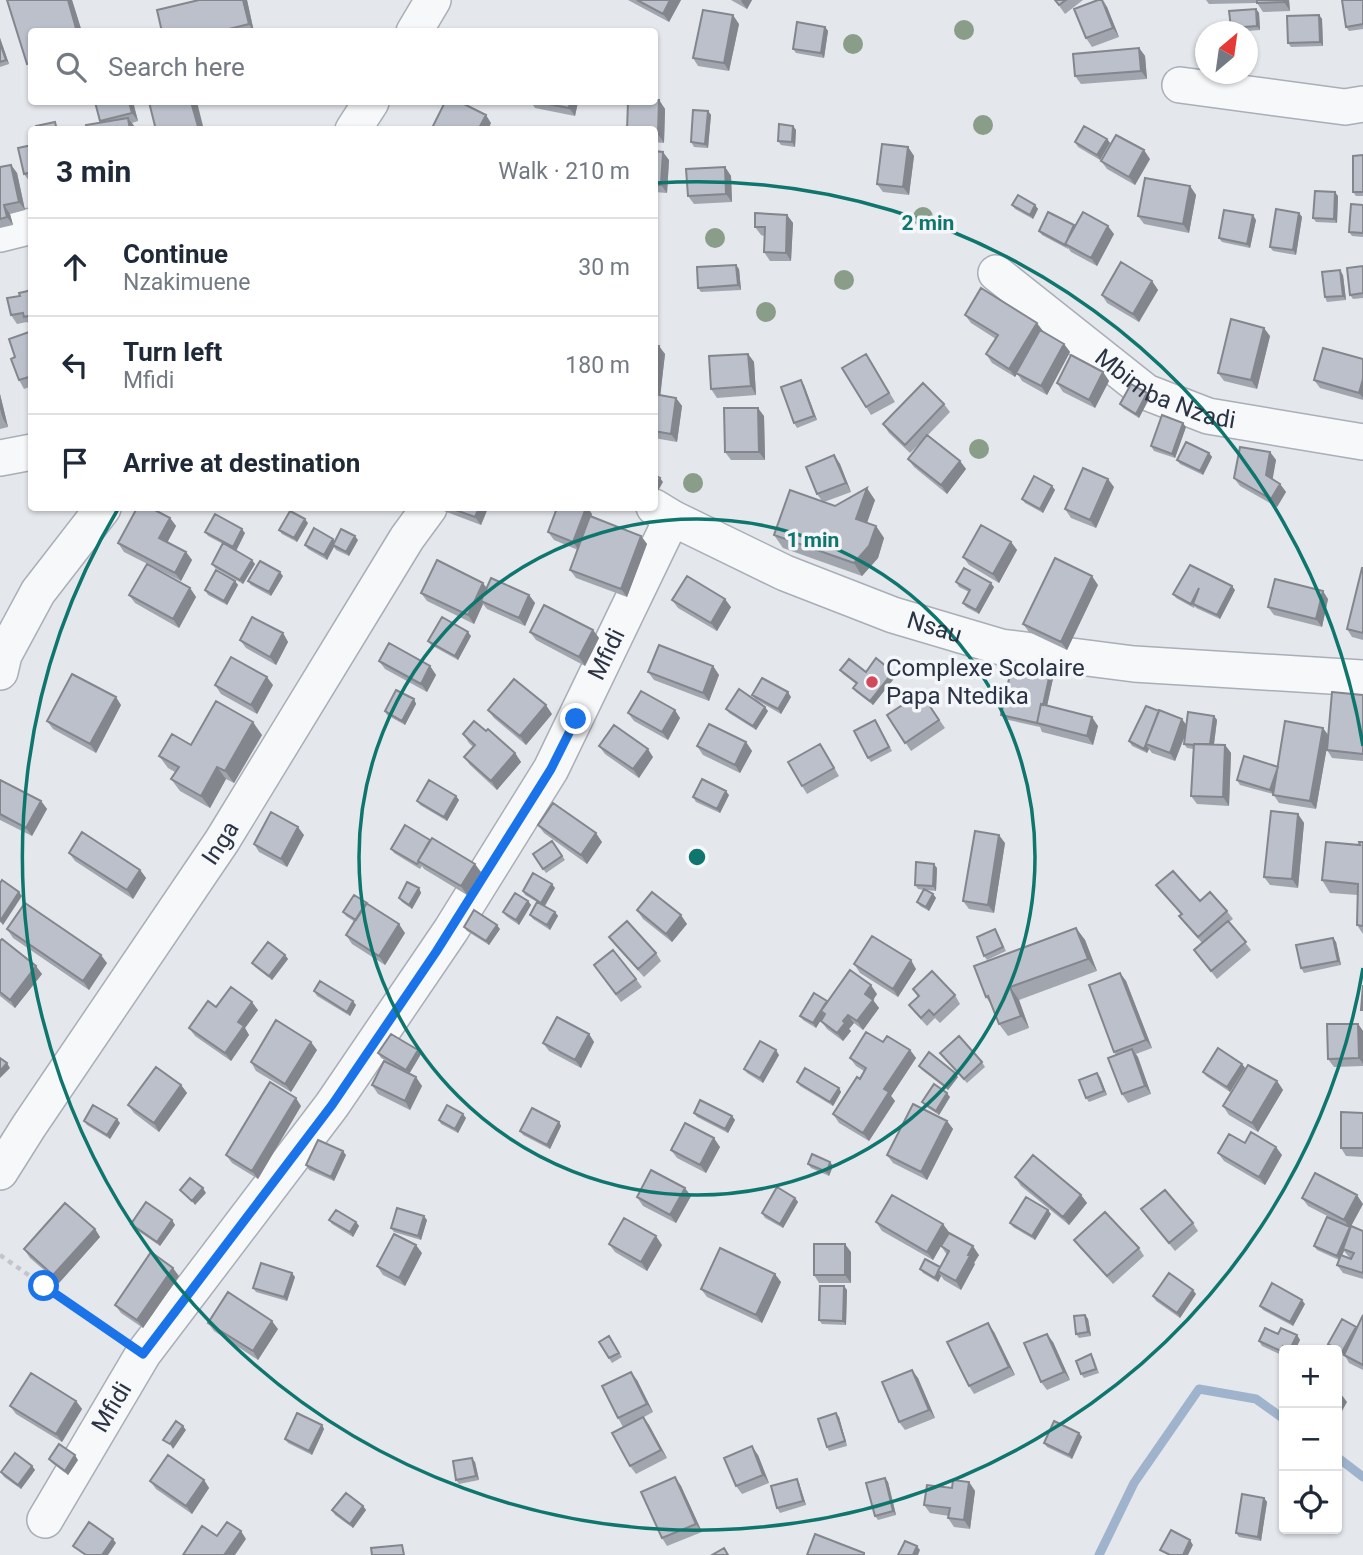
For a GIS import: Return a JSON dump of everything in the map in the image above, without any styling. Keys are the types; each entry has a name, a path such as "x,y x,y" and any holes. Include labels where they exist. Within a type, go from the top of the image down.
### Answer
{"street":[{"path":"416,28 433,0"},
{"path":"1180,85 1345,107 1363,104"},
{"path":"356,126 369,105"},
{"path":"0,234 28,227"},
{"name":"Mbimba Nzadi","path":"996,273 1146,392 1208,416 1363,442"},
{"path":"0,458 28,453"},
{"path":"0,672 4,655 38,592 101,511"},
{"name":"Inga","path":"0,1172 222,841 407,538 427,511"},
{"name":"Nsau","path":"663,512 785,573 893,615 1001,647 1134,664 1363,678"},
{"name":"Mfidi","path":"45,1520 143,1354 332,1105 451,930 551,769 663,512"}],"path":[{"path":"0,1255 143,1354"}],"building":[{"path":"7,0 68,0 76,28 28,28 27,64"},
{"path":"199,0 243,0 249,24 233,28 161,28 157,10"},
{"path":"637,0 670,0 663,14"},
{"path":"1102,0 1113,28 1086,38 1074,9"},
{"path":"1257,0 1284,0 1284,2 1257,3"},
{"path":"1342,0 1363,0 1363,24 1346,27"},
{"path":"1256,9 1257,21 1230,21 1229,11"},
{"path":"703,10 733,15 724,63 693,58"},
{"path":"1319,15 1320,42 1288,43 1287,16"},
{"path":"797,22 825,27 821,53 793,49"},
{"path":"0,43 6,60 0,62"},
{"path":"1139,48 1141,71 1075,76 1073,54"},
{"path":"659,100 658,134 658,126 627,126 628,105 658,105"},
{"path":"96,105 130,105 132,113 100,121"},
{"path":"150,105 192,105 198,126 155,126"},
{"path":"444,105 466,105 486,115 480,126 433,126"},
{"path":"693,110 708,111 705,144 691,142"},
{"path":"128,118 129,126 86,126"},
{"path":"55,122 56,126 36,126"},
{"path":"779,124 793,126 792,142 778,141"},
{"path":"1084,126 1107,139 1097,155 1075,142"},
{"path":"1116,135 1144,150 1129,177 1101,161"},
{"path":"882,144 908,147 903,187 877,184"},
{"path":"28,146 28,173 24,174 18,148"},
{"path":"658,151 663,152 661,185 658,185"},
{"path":"1363,155 1363,192 1353,192 1353,156"},
{"path":"11,165 19,202 4,205 7,217 0,219 0,167"},
{"path":"725,167 726,194 688,196 686,169"},
{"path":"1145,178 1190,186 1183,224 1138,216"},
{"path":"1315,191 1335,192 1334,219 1313,218"},
{"path":"1018,195 1035,205 1030,215 1012,205"},
{"path":"1351,204 1363,205 1363,233 1349,232"},
{"path":"1276,209 1299,213 1293,250 1270,247"},
{"path":"1224,210 1253,215 1247,244 1219,238"},
{"path":"1048,212 1074,225 1065,245 1039,231"},
{"path":"1083,212 1108,226 1091,258 1065,244"},
{"path":"755,213 787,215 786,253 764,252 765,227 755,227"},
{"path":"1121,262 1152,281 1133,314 1102,295"},
{"path":"736,265 738,285 698,288 697,267"},
{"path":"1363,266 1363,293 1350,295 1347,268"},
{"path":"1340,270 1343,296 1325,297 1322,272"},
{"path":"981,288 1037,323 1009,369 986,354 998,335 965,315"},
{"path":"28,291 28,316 24,317 23,313 11,315 7,298 20,296 19,293"},
{"path":"1231,319 1264,328 1251,380 1218,373"},
{"path":"1040,330 1064,344 1041,386 1016,373"},
{"path":"28,332 28,377 19,380 11,359 15,357 9,339"},
{"path":"1323,348 1363,359 1363,379 1359,393 1314,380"},
{"path":"748,354 751,386 711,389 709,356"},
{"path":"866,354 889,393 866,407 842,368"},
{"path":"1071,355 1103,372 1089,400 1057,383"},
{"path":"801,380 814,416 794,423 781,387"},
{"path":"923,383 944,404 905,445 883,424"},
{"path":"1131,384 1147,393 1136,414 1120,404"},
{"path":"658,395 676,398 671,434 658,432"},
{"path":"724,408 758,408 759,452 725,452"},
{"path":"1162,415 1183,423 1172,454 1151,446"},
{"path":"927,435 960,461 941,485 908,459"},
{"path":"1186,442 1209,453 1200,471 1177,460"},
{"path":"1240,447 1270,452 1266,475 1280,484 1271,499 1234,478"},
{"path":"834,455 846,483 817,494 806,467"},
{"path":"1083,468 1108,479 1090,520 1065,509"},
{"path":"1034,476 1052,486 1040,509 1022,499"},
{"path":"867,488 856,519 876,526 869,546 854,563 774,535 790,490 835,506"},
{"path":"135,511 157,511 170,518 159,538 186,552 175,573 118,543"},
{"path":"290,511 305,519 294,538 279,530"},
{"path":"458,511 478,511 475,517"},
{"path":"556,511 585,511 573,542 548,532"},
{"path":"215,514 242,529 233,547 205,532"},
{"path":"590,516 641,536 621,589 570,570"},
{"path":"981,525 1011,542 993,574 963,557"},
{"path":"314,528 333,539 324,555 305,545"},
{"path":"341,529 355,536 346,552 333,545"},
{"path":"223,543 252,560 240,580 212,564"},
{"path":"1055,558 1092,576 1061,642 1023,624"},
{"path":"437,560 483,583 468,615 421,593"},
{"path":"260,561 280,572 269,592 248,581"},
{"path":"147,564 190,588 173,619 129,595"},
{"path":"1190,565 1232,586 1217,615 1193,604 1199,588 1191,604 1173,594"},
{"path":"964,568 991,583 976,610 963,603 970,590 956,582"},
{"path":"1363,568 1363,633 1347,629"},
{"path":"216,570 235,581 224,601 205,590"},
{"path":"687,576 725,599 711,623 672,600"},
{"path":"491,578 529,595 519,618 481,601"},
{"path":"1275,579 1323,591 1316,619 1268,607"},
{"path":"544,605 593,630 579,657 530,632"},
{"path":"252,617 283,633 270,657 240,640"},
{"path":"442,617 468,632 455,656 428,641"},
{"path":"389,643 430,666 421,684 379,661"},
{"path":"659,645 713,666 703,693 648,672"},
{"path":"231,657 267,677 251,705 215,685"},
{"name":"Complexe Scolaire Papa Ntedika","path":"876,658 893,672 870,701 853,688 857,683 840,670 849,659 866,672"},
{"path":"1013,661 1051,669 1037,723 1001,715"},
{"path":"72,674 116,697 90,744 47,721"},
{"path":"762,678 788,692 778,709 752,695"},
{"path":"514,679 546,705 520,736 488,710"},
{"path":"739,689 765,707 753,726 726,709"},
{"path":"396,690 414,699 402,721 385,711"},
{"path":"641,691 675,710 662,732 628,713"},
{"path":"1332,692 1363,695 1363,754 1327,750"},
{"path":"921,693 939,720 905,743 887,715"},
{"path":"216,701 253,722 225,771 217,767 201,796 171,779 179,767 159,756 172,734 191,745"},
{"path":"1041,704 1092,717 1087,736 1037,723"},
{"path":"1146,706 1159,711 1144,749 1129,741"},
{"path":"1159,710 1182,719 1170,753 1146,744"},
{"path":"1188,712 1214,716 1210,744 1184,744"},
{"path":"875,720 889,747 868,758 854,731"},
{"path":"474,721 486,731 488,729 515,753 491,781 464,757 475,745 463,734"},
{"path":"1285,721 1323,728 1310,801 1273,795"},
{"path":"709,724 746,742 735,765 697,746"},
{"path":"614,725 648,749 633,769 599,746"},
{"path":"820,744 834,768 802,786 788,762"},
{"path":"1194,744 1225,745 1223,797 1191,796"},
{"path":"1244,756 1278,767 1270,790 1237,780"},
{"path":"702,779 726,791 717,809 693,797"},
{"path":"0,780 41,801 26,828 0,814"},
{"path":"429,780 456,796 444,817 417,801"},
{"path":"553,803 596,833 581,855 538,825"},
{"path":"1271,811 1298,814 1292,879 1264,877"},
{"path":"271,812 298,827 281,859 254,844"},
{"path":"405,825 430,840 417,864 391,849"},
{"path":"975,831 999,835 988,905 963,901"},
{"path":"82,832 140,870 127,890 69,853"},
{"path":"432,838 475,864 461,886 418,861"},
{"path":"552,841 562,856 543,869 533,854"},
{"path":"1326,842 1360,845 1359,842 1363,842 1363,926 1357,925 1358,884 1322,880"},
{"path":"916,862 934,864 933,886 915,885"},
{"path":"1173,871 1200,901 1210,892 1227,911 1198,937 1156,885"},
{"path":"533,873 552,884 541,903 523,891"},
{"path":"2,880 19,892 0,921 0,883"},
{"path":"407,882 419,888 409,905 399,898"},
{"path":"924,889 933,894 926,907 917,902"},
{"path":"652,892 681,915 666,934 637,910"},
{"path":"515,893 528,901 516,920 503,912"},
{"path":"354,895 367,903 356,920 343,912"},
{"path":"537,902 555,912 547,925 530,915"},
{"path":"25,903 101,955 83,981 7,929"},
{"path":"366,903 399,924 379,956 346,935"},
{"path":"474,910 497,925 486,941 464,927"},
{"path":"627,921 656,953 638,969 609,937"},
{"path":"1228,921 1246,942 1211,971 1194,950"},
{"path":"1076,928 1088,959 1010,987 1021,1016 999,1024 974,966"},
{"path":"995,929 1003,947 984,956 977,937"},
{"path":"872,936 911,960 893,989 854,964"},
{"path":"1333,938 1338,961 1301,968 1296,945"},
{"path":"2,939 36,966 10,1000 0,992"},
{"path":"268,942 285,955 269,976 252,963"},
{"path":"613,950 636,979 616,994 594,965"},
{"path":"850,970 871,985 865,994 873,1000 857,1021 848,1015 837,1033 821,1021 825,1014 821,1011"},
{"path":"932,971 955,995 934,1015 929,1010 921,1018 909,1005 919,996 913,989"},
{"path":"1120,973 1146,1040 1114,1052 1089,985"},
{"path":"320,981 353,1001 347,1012 314,991"},
{"path":"231,987 252,1002 238,1022 244,1026 225,1053 189,1028 208,1001 216,1007"},
{"path":"814,993 827,1001 813,1023 800,1016"},
{"path":"557,1017 589,1034 575,1060 543,1043"},
{"path":"276,1020 311,1042 285,1084 251,1062"},
{"path":"1327,1024 1358,1024 1359,1058 1328,1059"},
{"path":"866,1032 883,1042 887,1036 910,1050 884,1089 889,1092 863,1133 833,1114 866,1068 850,1058"},
{"path":"391,1034 418,1050 406,1070 378,1053"},
{"path":"959,1036 982,1062 964,1079 940,1053"},
{"path":"760,1041 776,1050 760,1078 744,1069"},
{"path":"1218,1048 1242,1064 1227,1087 1203,1072"},
{"path":"1132,1049 1145,1086 1122,1094 1108,1058"},
{"path":"929,1052 955,1073 945,1086 919,1066"},
{"path":"0,1058 7,1063 0,1071"},
{"path":"384,1061 416,1077 405,1101 372,1085"},
{"path":"1248,1065 1277,1081 1252,1123 1223,1106"},
{"path":"156,1067 181,1085 154,1123 128,1105"},
{"path":"805,1068 839,1088 830,1102 797,1082"},
{"path":"1097,1073 1104,1091 1086,1098 1079,1080"},
{"path":"270,1082 296,1098 252,1171 226,1155"},
{"path":"934,1084 947,1093 936,1111 922,1102"},
{"path":"700,1100 732,1116 725,1129 694,1113"},
{"path":"913,1104 947,1121 921,1172 887,1155"},
{"path":"93,1105 117,1119 107,1135 84,1121"},
{"path":"447,1105 463,1114 455,1129 439,1120"},
{"path":"532,1108 559,1122 547,1145 520,1131"},
{"path":"1341,1112 1363,1113 1363,1148 1341,1148"},
{"path":"685,1123 714,1138 700,1165 671,1150"},
{"path":"1251,1132 1276,1147 1259,1177 1218,1153 1229,1134 1245,1143"},
{"path":"318,1140 343,1151 331,1177 306,1165"},
{"path":"812,1154 830,1162 827,1172 808,1164"},
{"path":"1033,1155 1081,1195 1063,1217 1015,1177"},
{"path":"651,1170 685,1188 670,1215 637,1197"},
{"path":"1315,1173 1357,1195 1344,1220 1302,1198"},
{"path":"190,1178 203,1188 192,1201 180,1190"},
{"path":"777,1187 795,1198 780,1224 762,1213"},
{"path":"1165,1190 1193,1223 1169,1243 1141,1209"},
{"path":"892,1195 943,1224 927,1252 876,1222"},
{"path":"1026,1197 1048,1210 1032,1236 1010,1223"},
{"path":"146,1202 172,1220 157,1242 131,1224"},
{"path":"65,1203 95,1229 53,1275 24,1249"},
{"path":"397,1208 424,1216 418,1236 391,1228"},
{"path":"336,1210 356,1222 350,1232 329,1220"},
{"path":"1105,1212 1139,1248 1107,1276 1074,1240"},
{"path":"1327,1217 1350,1227 1337,1256 1314,1246"},
{"path":"624,1218 656,1236 641,1262 609,1244"},
{"path":"1351,1226 1363,1231 1363,1273 1337,1265 1341,1255 1351,1259 1354,1253 1343,1249"},
{"path":"949,1233 973,1246 956,1281 938,1271 949,1251 941,1246"},
{"path":"394,1234 416,1245 399,1278 377,1266"},
{"path":"814,1244 845,1244 845,1275 814,1275"},
{"path":"720,1248 775,1274 756,1315 701,1289"},
{"path":"151,1252 173,1268 137,1320 115,1305"},
{"path":"925,1259 940,1267 935,1278 920,1269"},
{"path":"261,1263 292,1273 284,1297 253,1288"},
{"path":"1169,1273 1193,1290 1177,1313 1153,1296"},
{"path":"1272,1283 1302,1300 1290,1322 1260,1306"},
{"path":"820,1286 844,1286 843,1321 819,1320"},
{"path":"228,1292 272,1321 253,1351 208,1323"},
{"path":"1085,1315 1088,1332 1076,1334 1074,1316"},
{"path":"1363,1315 1363,1365 1344,1355"},
{"path":"1342,1319 1356,1327 1342,1352 1342,1345 1328,1344"},
{"path":"988,1323 1009,1367 969,1386 947,1342"},
{"path":"1265,1328 1278,1334 1281,1328 1297,1335 1292,1345 1279,1345 1279,1350 1259,1341"},
{"path":"1047,1334 1064,1372 1041,1382 1024,1343"},
{"path":"609,1336 619,1353 609,1358 599,1342"},
{"path":"1091,1354 1096,1369 1081,1374 1076,1361"},
{"path":"912,1370 929,1410 899,1422 882,1382"},
{"path":"631,1372 647,1404 618,1418 602,1386"},
{"path":"31,1373 76,1401 56,1434 10,1406"},
{"path":"297,1413 322,1425 309,1451 285,1439"},
{"path":"836,1413 845,1441 827,1447 818,1419"},
{"path":"643,1417 661,1450 630,1466 612,1433"},
{"path":"176,1421 183,1426 170,1444 163,1440"},
{"path":"1054,1421 1079,1433 1069,1455 1044,1443"},
{"path":"59,1444 75,1455 65,1471 49,1459"},
{"path":"752,1446 763,1475 736,1486 724,1458"},
{"path":"15,1453 32,1466 18,1485 1,1472"},
{"path":"168,1455 204,1480 186,1506 150,1481"},
{"path":"472,1458 476,1476 456,1480 453,1461"},
{"path":"675,1477 696,1524 662,1538 641,1492"},
{"path":"885,1478 893,1511 875,1516 866,1483"},
{"path":"797,1479 803,1501 777,1508 771,1486"},
{"path":"953,1480 969,1482 964,1520 948,1518 950,1508 924,1505 927,1485 952,1488"},
{"path":"346,1493 363,1506 350,1524 332,1510"},
{"path":"1242,1494 1264,1498 1258,1537 1236,1533"},
{"path":"89,1522 113,1539 102,1555 86,1555 73,1546"},
{"path":"227,1522 241,1531 224,1555 183,1555 202,1526 217,1536"},
{"path":"1171,1530 1190,1540 1183,1555 1170,1555 1160,1550"},
{"path":"815,1534 864,1553 864,1555 807,1555"},
{"path":"905,1541 917,1546 913,1555 898,1555"},
{"path":"402,1545 404,1555 372,1555 371,1548"},
{"path":"724,1548 728,1555 712,1555"}],"waterway":[{"path":"1099,1555 1134,1483 1199,1389 1256,1399 1279,1415"},
{"path":"1342,1461 1363,1477"}],"place":[{"name":"Complexe Scolaire Papa Ntedika","path":"872,682"}],"route":[{"path":"44,1286 143,1354 332,1105 451,930 551,769 576,719"}]}
